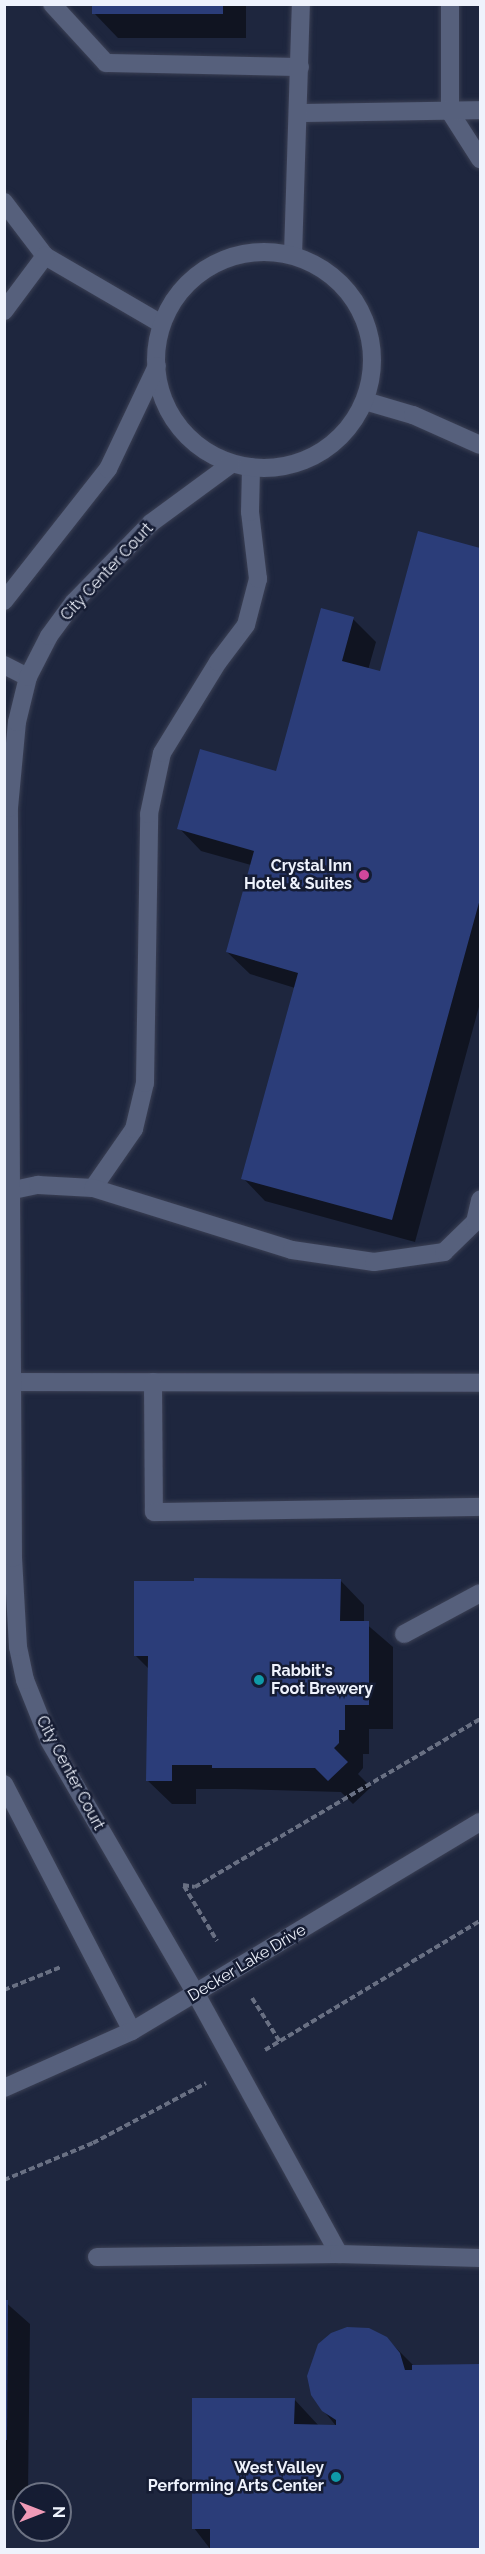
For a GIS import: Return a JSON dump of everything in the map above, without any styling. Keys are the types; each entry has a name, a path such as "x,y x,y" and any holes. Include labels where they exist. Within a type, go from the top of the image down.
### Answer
{"street":[{"path":"52,4 106,63 300,67"},
{"path":"293,255 301,4"},
{"path":"450,4 450,112 480,159"},
{"path":"298,113 480,110"},
{"path":"4,202 45,256 162,324"},
{"path":"261,252 293,255 321,268 344,287 361,312 371,341 372,372 364,401 348,429 324,451 295,464 251,467 231,464 200,448 176,424 161,393 157,366 162,324 177,296 200,272 229,258 261,252"},
{"path":"4,311 45,256"},
{"path":"4,601 108,469 157,366"},
{"path":"364,401 413,415 480,445"},
{"name":"City Center Court","path":"231,464 151,523 74,602 49,636 28,677 17,723 10,797 7,1190 9,1558 18,1647 37,1711 49,1740 196,1994 339,2254"},
{"path":"93,1188 134,1130 145,1083 149,814 162,753 218,662 246,625 258,579 250,512 251,467"},
{"path":"4,665 28,677"},
{"path":"7,1190 38,1185 93,1188 292,1250 374,1262 444,1252 476,1222 479,1208"},
{"path":"8,1382 480,1383"},
{"path":"153,1382 154,1512 480,1507"},
{"path":"404,1634 480,1593"},
{"path":"4,1784 132,2031"},
{"name":"Decker Lake Drive","path":"4,2088 132,2031 480,1822"},
{"path":"97,2257 339,2254 480,2258"}],"path":[{"path":"189,1895 183,1885 195,1887 480,1719"},
{"path":"258,2055 480,1921"},
{"path":"4,1990 51,1973"},
{"path":"268,2024 280,2042"},
{"path":"4,2180 93,2143 193,2090"}],"building":[{"path":"92,4 223,4 223,14 92,14"},
{"name":"Crystal Inn Hotel & Suites","path":"418,531 480,548 480,899 392,1220 241,1179 298,973 226,952 254,851 177,829 200,749 276,771 321,608 354,617 342,661 380,671"},
{"name":"Rabbit's Foot Brewery","path":"194,1578 341,1579 340,1621 369,1621 369,1705 345,1705 345,1730 339,1730 339,1743 334,1748 348,1762 328,1781 315,1768 212,1768 212,1765 172,1765 172,1781 146,1781 148,1656 134,1656 134,1581 194,1581"},
{"path":"4,2300 8,2300 7,2440 4,2440"},
{"name":"West Valley Performing Arts Center","path":"347,2327 369,2328 387,2337 400,2353 405,2370 412,2370 412,2365 480,2364 480,2550 210,2550 210,2529 192,2529 192,2398 295,2398 294,2424 336,2425 336,2420 322,2411 311,2395 307,2376 318,2344 331,2333"}],"place":[{"name":"Crystal Inn Hotel & Suites","path":"364,875"},
{"name":"Rabbit's Foot Brewery","path":"259,1680"},
{"name":"West Valley Performing Arts Center","path":"336,2477"}]}
